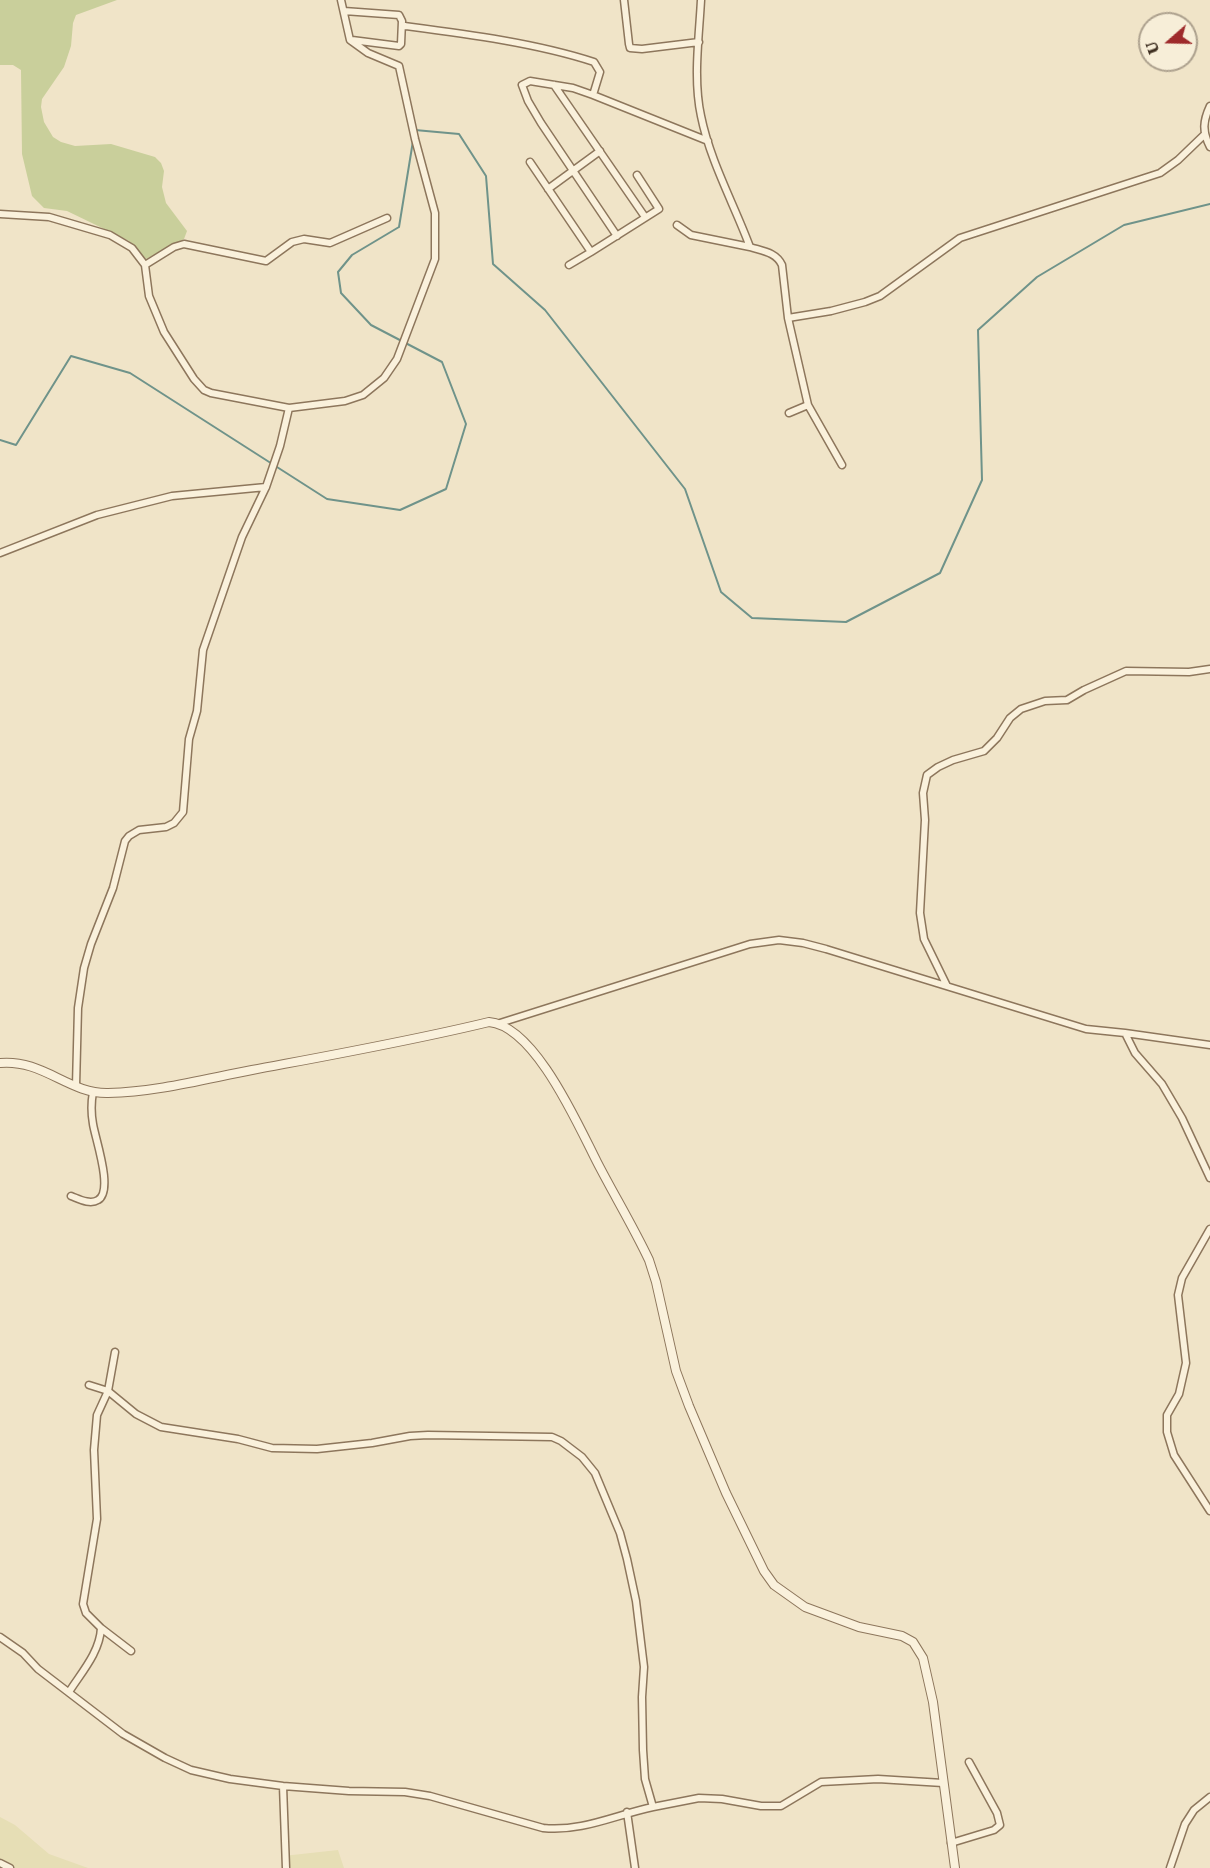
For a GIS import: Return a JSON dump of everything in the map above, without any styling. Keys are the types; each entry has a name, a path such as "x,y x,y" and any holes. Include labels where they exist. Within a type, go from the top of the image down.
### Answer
{"street":[{"path":"0,214 48,217 110,235 132,248 145,265 148,296 157,319 189,372 204,390 289,408 345,401 363,395 384,378 397,359 435,259 435,213 415,139 399,66 368,52 350,40 341,0"},
{"path":"624,0 630,48 642,49 699,42"},
{"path":"701,0 699,42 701,116 708,141 750,247"},
{"path":"344,11 399,15 402,21 401,44 397,46 350,40"},
{"path":"405,26 496,40 594,62 600,72 593,95"},
{"path":"617,236 541,123 522,86 530,81 573,88 708,141"},
{"path":"554,85 645,218"},
{"path":"1210,106 1203,122 1204,135 1210,147"},
{"path":"788,318 831,311 880,296 960,238 1160,172 1178,160 1204,135"},
{"path":"548,189 600,151"},
{"path":"530,162 591,252"},
{"path":"569,266 659,209 637,175"},
{"path":"145,265 174,247 184,244 266,261 292,242 304,239 330,243 387,218"},
{"path":"677,225 691,235 750,247 773,254 779,259 782,265 788,318 808,405 842,465"},
{"path":"789,413 808,405"},
{"path":"76,1086 78,1008 84,969 91,944 113,888 125,841 139,830 166,827 174,823 183,812 189,739 197,711 203,650 243,537 266,487 280,446 289,408"},
{"path":"0,553 97,515 172,496 266,487"},
{"path":"947,986 924,939 920,913 926,819 923,793 927,776 938,767 953,760 984,751 998,738 1010,718 1021,710 1045,701 1067,700 1126,671 1189,672 1210,669"},
{"path":"500,1023 750,944 779,940 826,949 1086,1029 1210,1045"},
{"path":"0,1063 29,1065 76,1086 93,1092 105,1093 151,1089 420,1039 489,1022 500,1023 510,1028 523,1040 547,1071 571,1110 649,1260 676,1371 726,1493 764,1571 774,1585 805,1606 859,1627 902,1636 912,1642 927,1667 955,1868"},
{"path":"1125,1034 1135,1053 1162,1084 1182,1118 1210,1178"},
{"path":"71,1196 89,1202 96,1201 101,1198 103,1191 102,1160 91,1106 93,1092"},
{"path":"1210,1229 1182,1278 1178,1295 1186,1363 1179,1394 1167,1415 1167,1432 1174,1455 1210,1511"},
{"path":"115,1352 108,1391 98,1415 94,1450 97,1519 82,1604 91,1619 131,1651"},
{"path":"89,1385 108,1391 136,1414 161,1427 238,1439 272,1448 333,1448 410,1436 552,1437 561,1441 582,1457 595,1473 620,1533 636,1601 644,1667 642,1697 645,1779 653,1807"},
{"path":"69,1692 94,1652 101,1628"},
{"path":"0,1637 123,1734 182,1766 230,1779 283,1786 405,1792 430,1796 543,1828 560,1830 583,1827 627,1812 699,1798 722,1799 761,1806 781,1806 821,1782 878,1779 943,1784"},
{"path":"951,1843 994,1830 1000,1822 969,1762"},
{"path":"283,1786 286,1868"},
{"path":"1170,1868 1185,1824 1194,1810 1210,1797"},
{"path":"627,1812 634,1868"},
{"path":"0,1863 10,1868"}],"shaded area":[{"path":"0,1817 15,1825 49,1854 88,1868 0,1868"},
{"path":"338,1850 344,1868 282,1868 283,1856"}],"green space":[{"path":"0,0 117,0 76,15 71,46 64,67 42,99 44,122 53,137 61,142 75,146 111,144 155,157 161,163 164,171 162,187 166,203 187,231 184,239 146,259 129,241 67,211 44,208 32,196 22,154 21,70 13,65 0,65"}],"waterway":[{"path":"415,130 459,134 486,176 493,264 545,310 685,489 721,592 752,618 846,622 940,573 982,480 978,330 1037,277 1124,225 1210,204"},
{"path":"0,440 16,445 71,356 130,373 327,499 400,510 446,489 466,424 442,362 371,325 341,293 338,272 352,255 399,227 413,141"}]}
